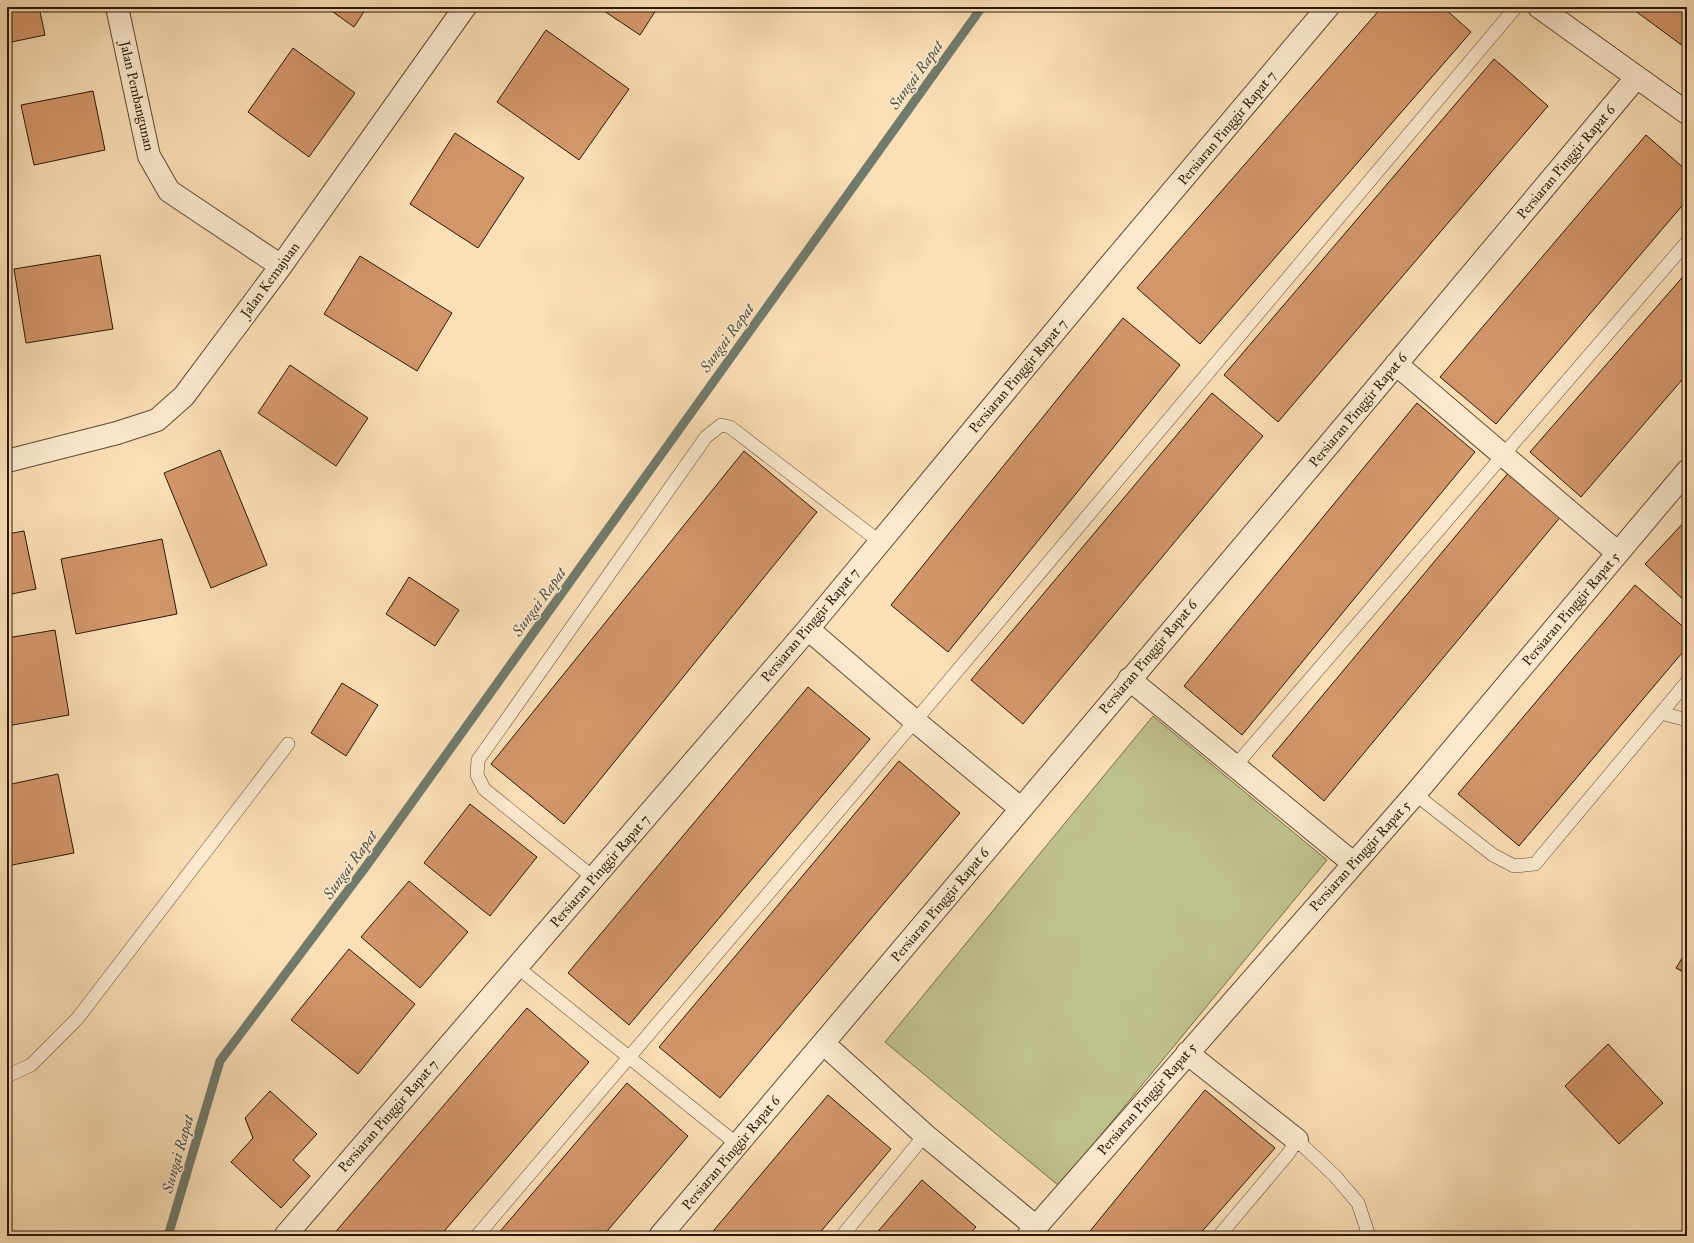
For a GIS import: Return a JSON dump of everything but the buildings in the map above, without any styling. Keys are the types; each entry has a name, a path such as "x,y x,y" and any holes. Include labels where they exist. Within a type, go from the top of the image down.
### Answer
{"street":[{"name":"Jalan Pembangunan","path":"117,7 149,156 169,191 281,266"},
{"name":"Jalan Kemajuan","path":"7,460 117,433 157,420 184,396 281,266 465,7"},
{"name":"Persiaran Pinggir Rapat 7","path":"285,1236 808,629 1328,7"},
{"path":"1539,7 1636,78 1687,113"},
{"name":"Persiaran Pinggir Rapat 6","path":"660,1236 824,1044 1020,808 1636,78"},
{"path":"1396,364 1618,553"},
{"name":"Persiaran Pinggir Rapat 5","path":"1032,1231 1187,1052 1415,794 1687,471"},
{"path":"808,629 915,721 1020,808"},
{"path":"1129,679 1353,863"},
{"path":"824,1044 1032,1231"},
{"path":"1187,1052 1297,1140"}],"lane":[{"path":"477,1236 915,721 1516,7"},
{"path":"1235,766 1687,242"},
{"path":"594,878 484,789 477,775 478,760 706,436 721,425 730,427 880,542"},
{"path":"1415,794 1493,855 1514,866 1536,864 1687,682"},
{"path":"1661,713 1687,720"},
{"path":"7,1076 31,1065 77,1019 288,744"},
{"path":"516,967 738,1145"},
{"path":"842,1236 925,1135"},
{"path":"1219,1236 1288,1154 1297,1140 1335,1176 1358,1202 1369,1236"}],"green space":[{"path":"1153,716 1327,860 1059,1186 885,1042"}],"waterway":[{"name":"Sungai Rapat","path":"168,1236 220,1061 367,865 982,7"}]}
